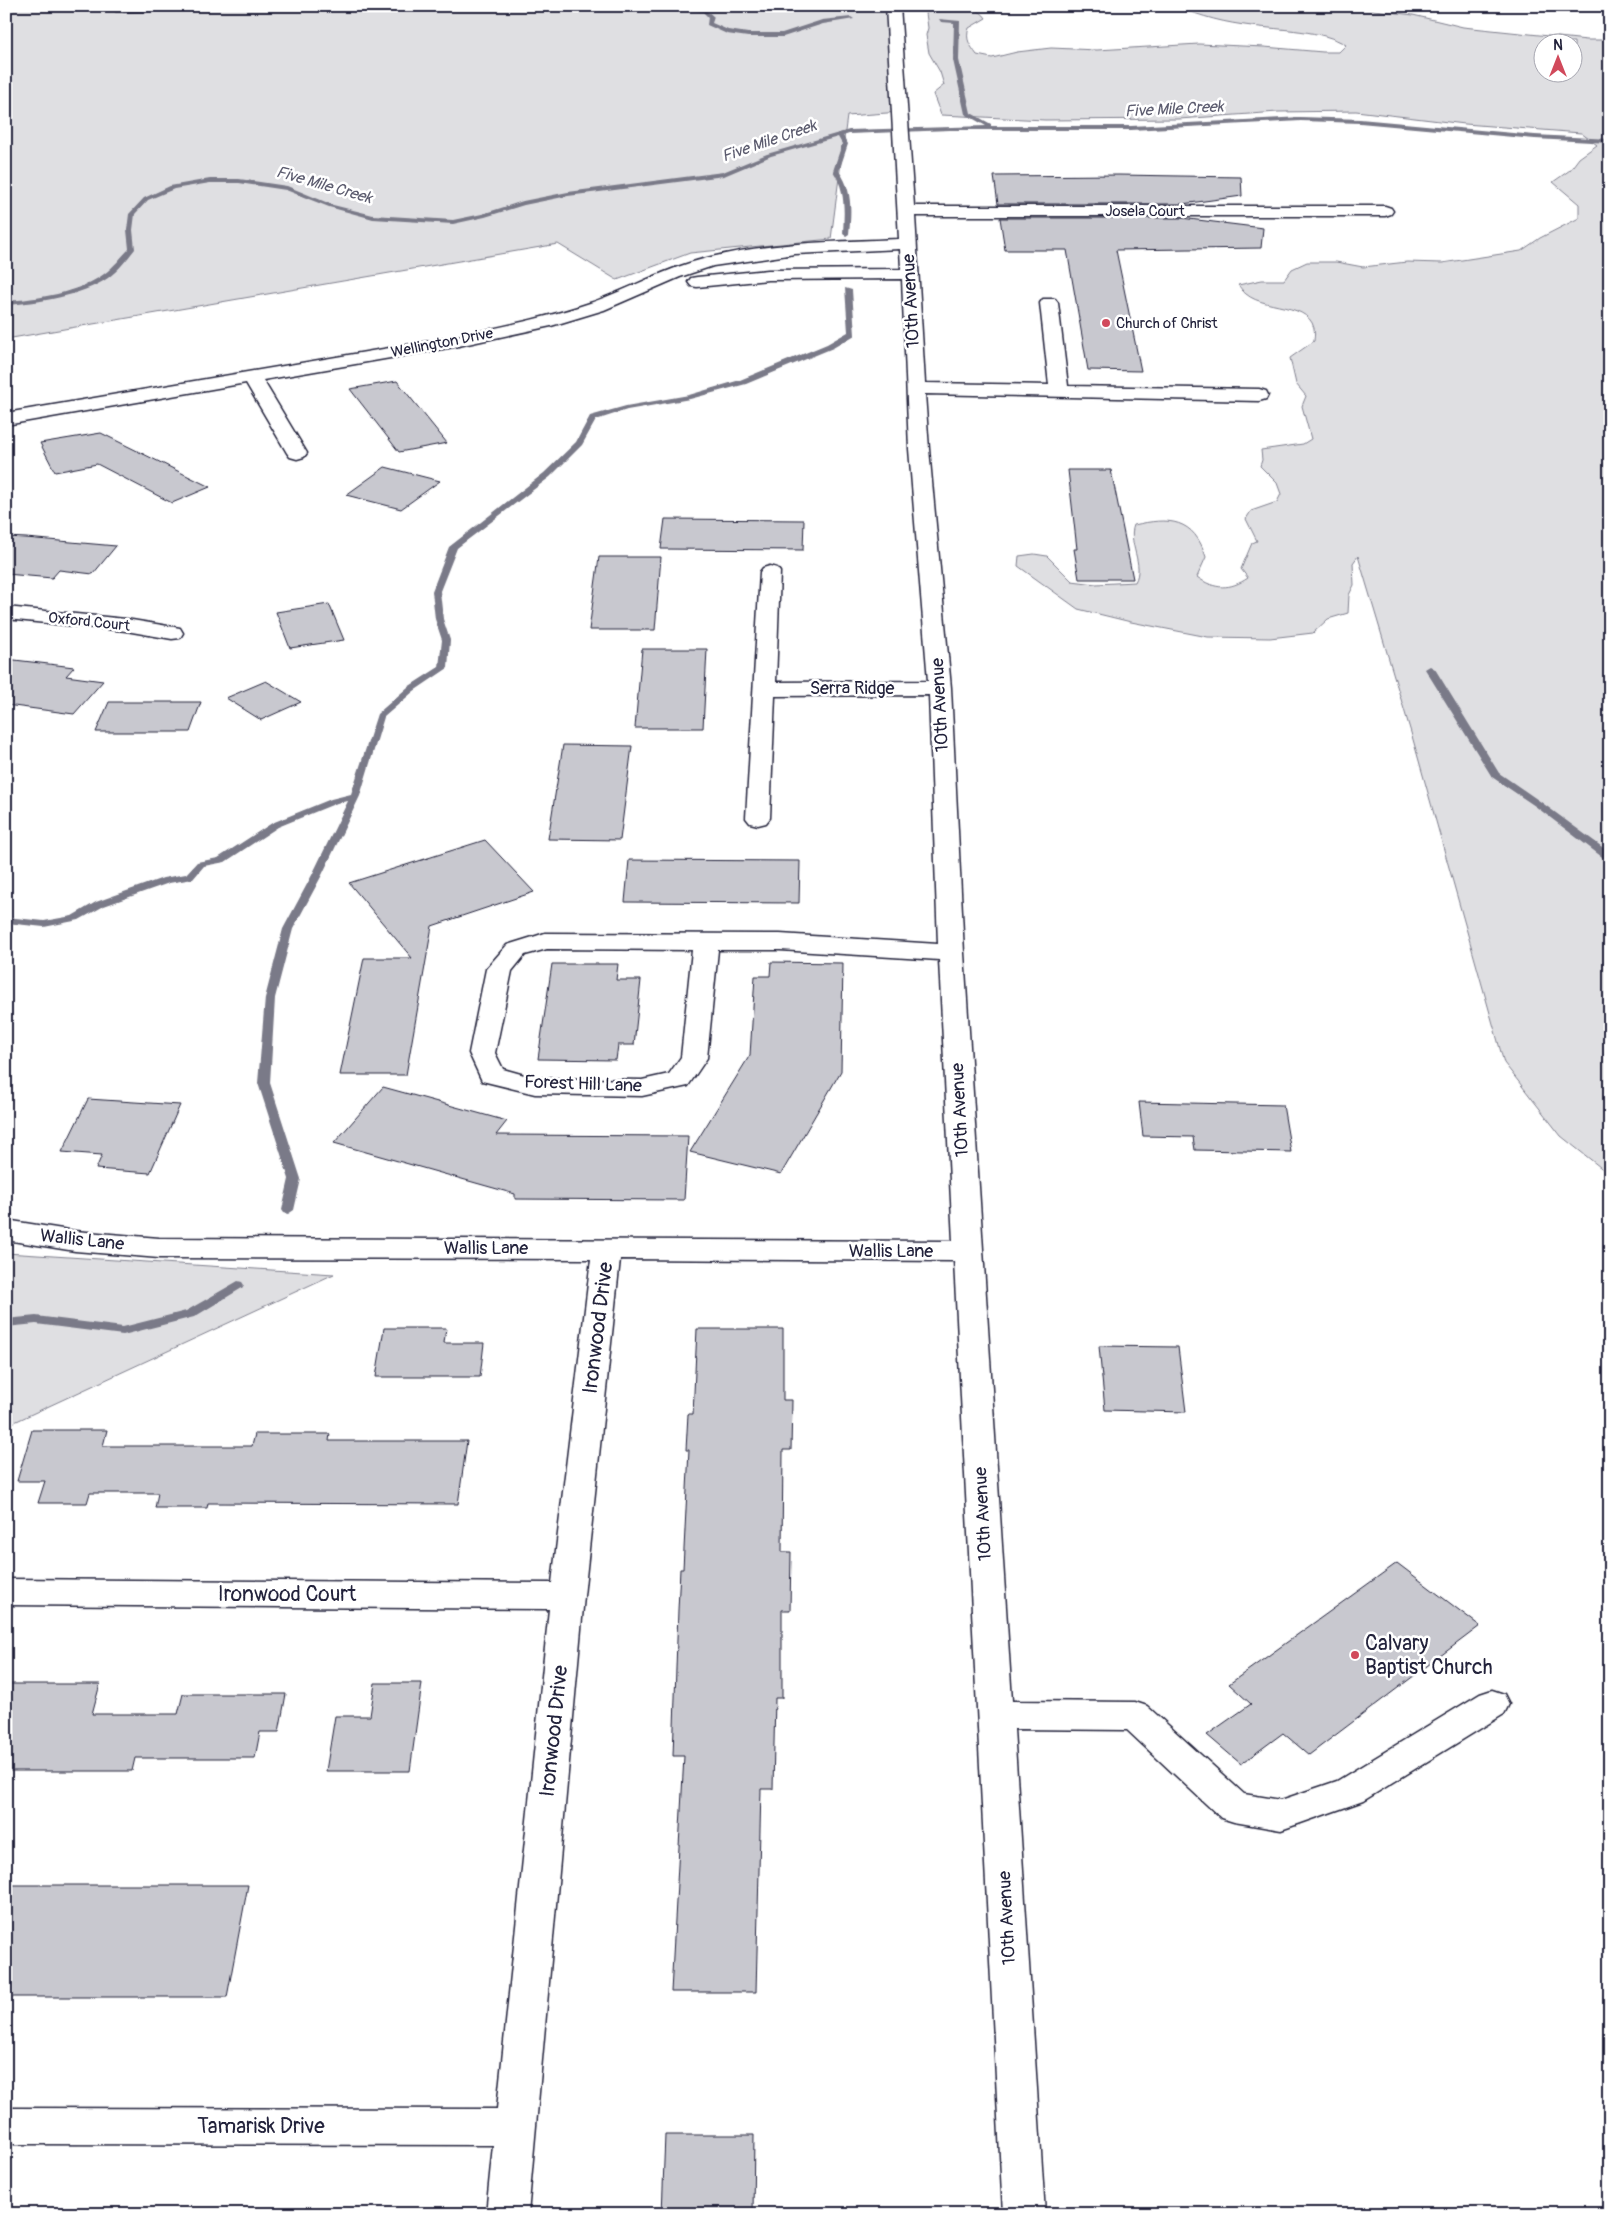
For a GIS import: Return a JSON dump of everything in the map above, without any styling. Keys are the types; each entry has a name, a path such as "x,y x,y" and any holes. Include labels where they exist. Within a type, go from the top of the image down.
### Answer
{"street":[{"path":"116,7 186,6"},
{"name":"10th Avenue","path":"894,6 919,449 940,688 951,953 1024,2214"},
{"name":"Josela Court","path":"906,210 1385,211"},
{"name":"Wellington Drive","path":"6,419 252,378 454,342 520,328 597,306 686,269 732,258 800,249 908,244"},
{"name":"Wellington Drive","path":"629,292 758,275 910,274"},
{"path":"1049,303 1059,391"},
{"path":"252,378 297,453"},
{"path":"916,388 1258,395"},
{"path":"758,818 770,572"},
{"name":"Oxford Court","path":"6,613 126,624 172,632"},
{"name":"Serra Ridge","path":"764,689 940,688"},
{"name":"Forest Hill Lane","path":"706,942 694,1058 678,1080 642,1088 535,1086 492,1075 482,1053 499,968 516,950 544,941 780,942 951,953"},
{"name":"Wallis Lane","path":"6,1230 75,1241 159,1248 968,1251"},
{"name":"Ironwood Drive","path":"507,2214 567,1596 607,1249"},
{"name":"Ironwood Court","path":"6,1592 567,1596"},
{"path":"995,1715 1135,1716 1234,1808 1281,1815 1350,1791 1492,1704"},
{"name":"Tamarisk Drive","path":"6,2126 515,2127"}],"shaded area":[{"path":"6,6 893,6 900,112 847,116 831,239 690,253 617,280 558,244 6,339"},
{"path":"1177,6 1368,6 1374,10 1413,15 1463,27 1534,34 1534,82 1584,82 1584,40 1610,40 1610,1175 1561,1136 1504,1063 1412,736 1358,556 1353,563 1354,585 1349,595 1348,613 1328,619 1313,633 1270,638 1208,637 1131,622 1078,609 1018,566 1019,556 1034,554 1047,556 1072,581 1096,584 1135,582 1138,568 1132,532 1134,525 1147,522 1169,521 1179,523 1187,528 1195,534 1201,544 1206,557 1197,577 1210,584 1222,587 1235,585 1248,578 1241,569 1252,543 1257,541 1246,519 1251,511 1277,502 1281,494 1277,483 1260,466 1262,460 1261,450 1303,444 1311,439 1302,406 1306,396 1296,384 1290,358 1314,341 1314,328 1309,319 1301,313 1255,300 1238,285 1262,280 1284,280 1292,269 1307,262 1336,262 1363,267 1407,262 1442,263 1521,251 1540,238 1579,218 1579,204 1553,182 1570,170 1579,158 1597,145 1581,133 1465,124 1356,111 1278,112 1179,119 1045,120 941,115 933,94 944,85 940,72 929,53 926,35 928,28 926,13 949,7 974,9 986,18 969,28 968,39 977,55 992,58 1017,52 1051,48 1097,50 1199,44 1339,52 1346,45 1337,40 1314,33 1233,23 1204,16"},
{"path":"6,1253 334,1274 6,1426"}],"building":[{"path":"1119,175 1241,177 1242,196 1182,204 998,204 994,176"},
{"path":"1000,218 1181,218 1263,228 1261,248 1116,250 1141,371 1088,370 1067,250 1005,250"},
{"path":"397,381 447,443 399,452 350,389"},
{"path":"101,433 210,487 172,503 97,464 55,472 40,443"},
{"path":"385,467 440,481 401,509 346,495"},
{"path":"1068,470 1111,470 1133,579 1079,579 1074,549 1077,549"},
{"path":"665,519 804,520 803,550 661,549"},
{"path":"6,537 116,546 93,574 59,570 52,578 6,574"},
{"path":"599,557 661,557 655,630 589,630"},
{"path":"329,604 344,640 290,648 276,612"},
{"path":"642,649 707,649 703,728 635,728"},
{"path":"6,659 74,667 66,676 103,681 74,714 6,705"},
{"path":"266,681 301,702 261,720 226,698"},
{"path":"109,702 201,702 190,732 96,732"},
{"path":"563,745 632,746 620,840 548,839"},
{"path":"485,840 534,892 432,926 406,1075 340,1075 364,958 412,958 349,883"},
{"path":"629,860 800,861 799,903 625,902"},
{"path":"771,962 843,963 841,1071 781,1174 690,1152 750,1055 755,976 770,976"},
{"path":"552,964 618,964 616,980 641,980 634,1045 618,1045 616,1060 538,1059"},
{"path":"383,1087 507,1121 496,1135 688,1136 684,1200 515,1199 515,1194 334,1143"},
{"path":"88,1099 180,1105 150,1173 96,1169 102,1155 62,1152"},
{"path":"1139,1102 1283,1105 1291,1152 1195,1150 1193,1137 1143,1136"},
{"path":"384,1328 446,1328 444,1343 484,1343 480,1377 376,1377"},
{"path":"697,1329 783,1329 783,1400 792,1400 791,1450 783,1450 782,1552 791,1552 790,1610 782,1610 782,1698 775,1698 773,1789 761,1789 756,1992 671,1992 684,1756 673,1756 678,1610 680,1569 683,1569 689,1450 686,1450 688,1414 693,1414"},
{"path":"1099,1346 1178,1347 1186,1412 1105,1410"},
{"path":"32,1430 107,1430 103,1446 252,1446 255,1434 330,1434 329,1441 467,1441 458,1504 208,1503 207,1508 155,1508 158,1493 90,1493 87,1503 38,1503 45,1481 17,1481"},
{"name":"Calvary Baptist Church","path":"1397,1563 1480,1626 1309,1755 1283,1733 1241,1764 1207,1735 1251,1704 1229,1684"},
{"path":"375,1683 422,1683 410,1771 326,1771 335,1716 370,1716"},
{"path":"6,1684 100,1684 92,1714 178,1714 183,1694 286,1694 279,1732 260,1732 255,1758 135,1758 132,1771 6,1771"},
{"path":"6,1885 248,1885 227,1997 6,1997"},
{"path":"665,2135 754,2135 753,2214 662,2214"}],"waterway":[{"path":"671,6 705,11 711,17 709,24 727,32 748,35 783,35 822,22 851,19"},
{"path":"941,20 957,21 956,60 968,114 989,125"},
{"name":"Five Mile Creek","path":"6,303 55,296 101,279 114,269 132,249 130,230 132,214 146,199 172,187 210,181 239,181 287,188 331,206 373,217 453,222 483,216 523,203 568,194 724,174 769,155 849,132 950,128 1131,128 1301,119 1360,121 1535,137 1610,141"},
{"path":"840,135 845,144 836,171 841,177 846,193 846,234"},
{"path":"355,796 380,716 411,689 443,668 446,640 439,619 436,591 453,547 547,475 579,443 593,418 626,408 690,397 743,382 830,346 852,333 848,290"},
{"path":"1430,669 1495,775 1538,804 1605,854 1610,860"},
{"path":"6,920 44,924 75,918 100,904 167,880 189,877 201,864 221,860 275,825 334,801 355,796"},
{"path":"288,1210 295,1179 264,1083 270,998 288,929 317,875 355,796"},
{"path":"6,1323 36,1320 123,1331 190,1314 238,1285"}],"place":[{"name":"Church of Christ","path":"1106,323"},
{"name":"Calvary Baptist Church","path":"1355,1655"}]}
